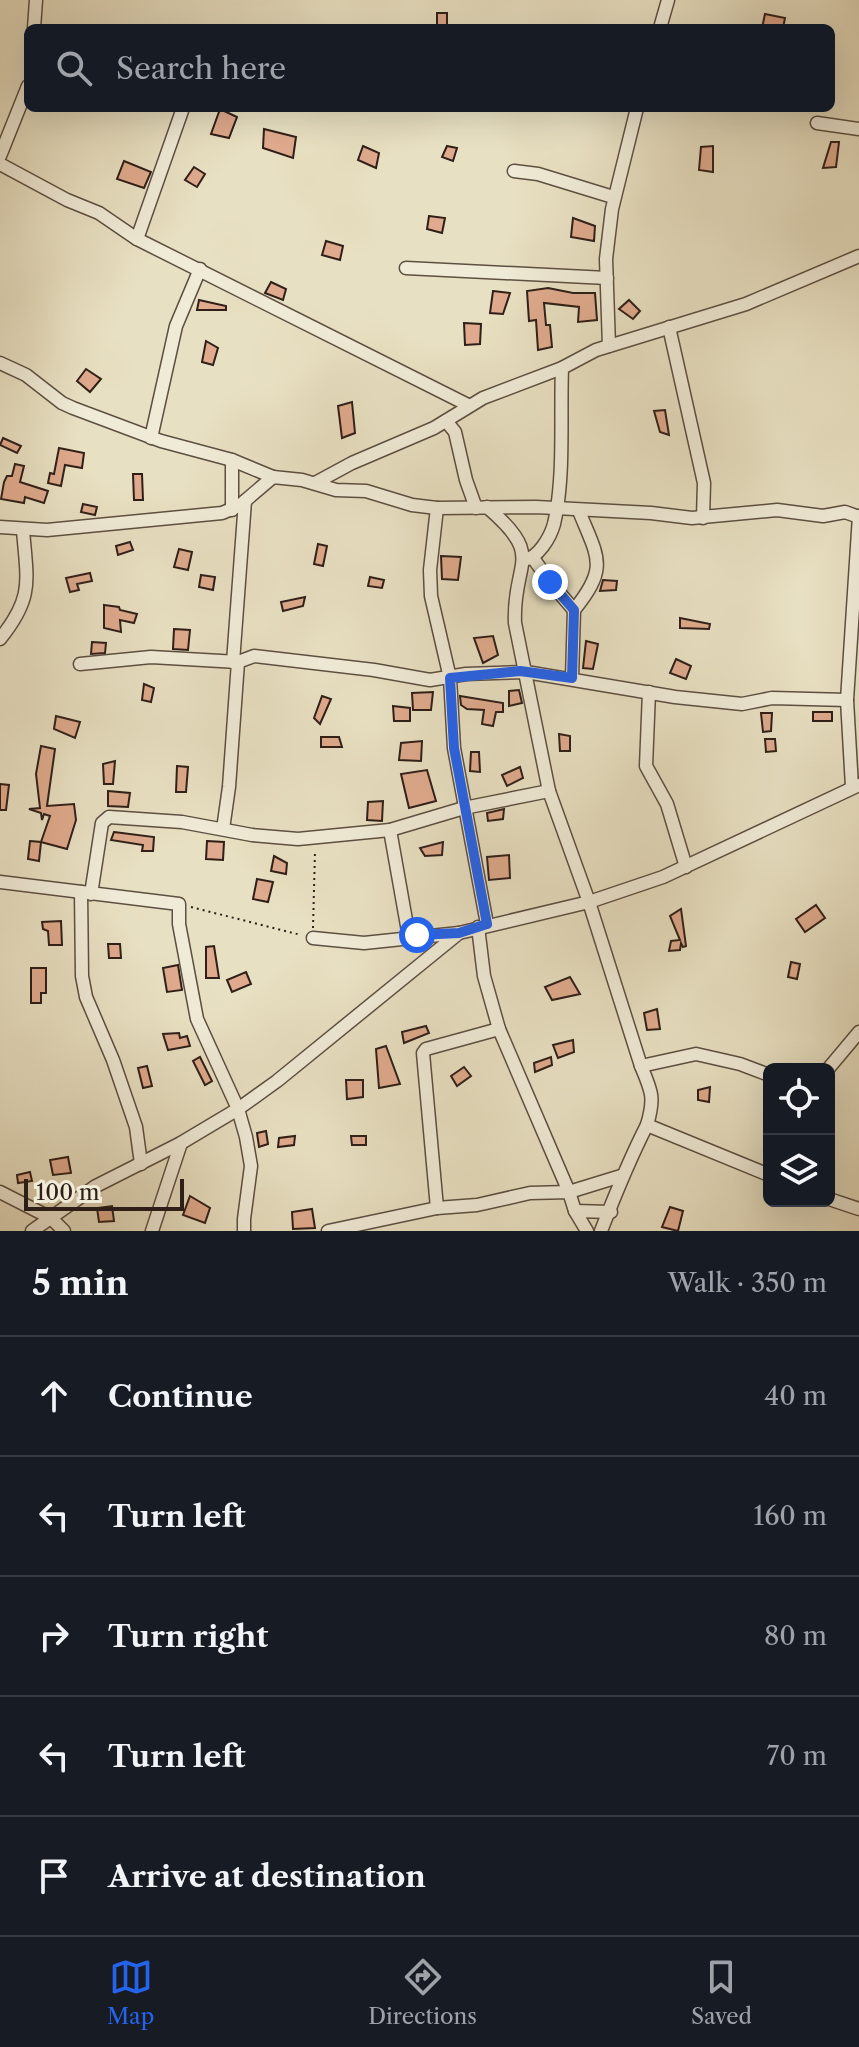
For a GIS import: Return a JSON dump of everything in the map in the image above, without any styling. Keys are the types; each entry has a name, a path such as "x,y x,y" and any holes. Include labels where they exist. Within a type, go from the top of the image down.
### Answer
{"street":[{"path":"34,24 36,0"},
{"path":"661,24 668,0"},
{"path":"0,156 24,96"},
{"path":"137,239 182,112"},
{"path":"609,346 606,259 613,197 636,112"},
{"path":"817,123 859,129"},
{"path":"0,164 67,200 99,213 137,239 468,405"},
{"path":"514,171 538,174 613,197"},
{"path":"315,483 446,421 468,405 609,346 746,304 859,256"},
{"path":"406,268 607,278"},
{"path":"151,438 176,326 200,269"},
{"path":"669,327 704,483 703,518"},
{"path":"0,363 26,375 62,403 151,438 232,460 273,477 315,483 336,490 366,491 412,505 651,513 703,518 777,510 823,516 845,512 859,516 847,700 855,786 686,867 589,902 459,933 364,943 313,938"},
{"path":"562,368 553,528 529,559 514,608 549,791 653,1095 654,1104 647,1125 621,1176 611,1212 601,1231"},
{"path":"446,421 455,432 464,474 481,507 515,533 529,559 574,610"},
{"path":"232,460 232,510"},
{"path":"0,527 47,530 232,510 273,477"},
{"path":"223,829 229,787 245,501"},
{"path":"437,508 430,580 450,678 454,748 482,926 484,976 499,1029 575,1211 587,1231"},
{"path":"572,678 574,610 591,589 597,570 595,551 579,511"},
{"path":"0,639 22,609 27,579 23,530"},
{"path":"80,664 166,657 236,662 264,656 430,680 526,672 746,704 772,698 847,700"},
{"path":"649,692 646,766 667,804 686,867"},
{"path":"141,1164 136,1127 113,1060 86,997 82,976 86,893 105,818 182,822 281,838 315,838 390,830 464,808 549,791"},
{"path":"390,830 409,937"},
{"path":"0,882 179,904 179,924 197,1019 238,1109 251,1166 244,1231"},
{"path":"32,1231 96,1186 181,1143 238,1109 459,933"},
{"path":"437,1208 423,1053 499,1029"},
{"path":"833,1063 859,1032"},
{"path":"641,1066 696,1054 763,1073"},
{"path":"647,1125 763,1173"},
{"path":"165,1231 153,1226 181,1143"},
{"path":"328,1231 437,1208 477,1205 530,1193 569,1192 621,1176"},
{"path":"0,1192 51,1218 64,1231"},
{"path":"835,1201 859,1209"},
{"path":"575,1211 611,1212"}],"path":[{"path":"179,904 313,938 315,838"}],"building":[{"path":"437,13 447,13 447,24 437,24"},
{"path":"765,14 785,18 784,24 763,24"},
{"path":"219,112 237,117 229,138 211,134"},
{"path":"264,129 296,137 293,158 263,148"},
{"path":"831,142 839,142 836,167 823,168"},
{"path":"363,146 379,153 376,168 358,160"},
{"path":"447,146 457,148 453,161 442,157"},
{"path":"713,146 713,172 699,170 701,147"},
{"path":"124,161 151,172 144,188 117,179"},
{"path":"194,167 205,174 197,187 185,180"},
{"path":"429,216 445,218 442,233 427,229"},
{"path":"573,218 595,226 594,241 571,237"},
{"path":"326,241 343,246 340,260 322,255"},
{"path":"271,282 286,289 283,300 265,293"},
{"path":"548,288 595,293 597,320 578,322 579,307 544,303 552,347 538,350 536,320 529,321 527,291"},
{"path":"493,291 510,293 503,314 490,313"},
{"path":"199,300 226,306 226,310 197,310"},
{"path":"629,300 640,311 633,319 619,309"},
{"path":"464,323 481,324 480,344 465,345"},
{"path":"206,341 218,348 213,365 202,362"},
{"path":"86,369 101,379 90,392 77,381"},
{"path":"352,402 355,433 342,438 338,406"},
{"path":"665,410 669,435 660,432 654,411"},
{"path":"3,438 21,446 17,453 0,445"},
{"path":"59,448 84,453 82,468 65,465 61,486 48,483 50,473 54,474"},
{"path":"15,464 24,466 20,482 48,491 44,503 25,497 24,503 1,499 4,482 7,476 12,476"},
{"path":"133,474 142,474 143,500 134,500"},
{"path":"83,504 97,507 95,515 81,512"},
{"path":"130,542 133,550 118,555 116,546"},
{"path":"318,544 327,546 323,566 314,564"},
{"path":"179,549 192,552 188,570 174,567"},
{"path":"441,556 461,557 458,580 442,579"},
{"path":"90,573 92,581 77,584 79,590 70,592 66,578"},
{"path":"201,575 215,577 213,590 199,587"},
{"path":"370,577 384,580 382,588 368,586"},
{"path":"603,580 617,581 616,590 600,591"},
{"path":"305,597 303,606 283,611 281,602"},
{"path":"104,605 137,614 134,623 120,620 121,632 104,628"},
{"path":"680,618 710,624 709,629 680,628"},
{"path":"174,629 190,630 188,650 173,649"},
{"path":"493,636 498,655 483,663 474,638"},
{"path":"586,641 598,644 593,669 583,668"},
{"path":"92,642 106,643 105,653 91,654"},
{"path":"676,659 691,666 686,679 670,673"},
{"path":"144,684 154,688 151,702 142,700"},
{"path":"519,690 522,703 509,706 509,691"},
{"path":"433,692 431,710 413,710 412,693"},
{"path":"322,696 331,699 320,724 314,718"},
{"path":"460,696 503,703 503,712 496,712 493,726 482,724 484,710 467,709 461,705"},
{"path":"393,706 410,708 410,721 394,721"},
{"path":"813,712 832,712 832,721 813,721"},
{"path":"761,713 772,713 771,731 763,732"},
{"path":"56,716 80,722 75,738 54,729"},
{"path":"559,734 570,736 570,751 560,751"},
{"path":"321,737 339,737 342,747 321,747"},
{"path":"765,739 775,739 776,751 766,752"},
{"path":"422,741 421,761 399,760 401,743"},
{"path":"41,746 55,749 47,806 74,804 76,820 67,849 41,842 50,816 44,814 42,820 41,813 29,809 40,808 36,774"},
{"path":"471,752 479,752 480,772 470,771"},
{"path":"115,761 113,784 104,784 103,764"},
{"path":"177,766 188,767 186,792 176,792"},
{"path":"520,767 523,778 507,786 502,775"},
{"path":"427,770 436,801 409,808 401,774"},
{"path":"0,784 9,785 6,810 0,810"},
{"path":"108,791 130,793 128,807 108,806"},
{"path":"383,801 382,821 367,820 368,802"},
{"path":"504,809 503,819 488,821 487,813"},
{"path":"114,832 154,837 153,851 142,851 143,845 111,840"},
{"path":"30,841 41,842 39,861 28,859"},
{"path":"207,841 224,842 223,860 206,859"},
{"path":"443,842 442,855 425,856 420,848"},
{"path":"509,855 510,878 489,880 487,857"},
{"path":"274,856 287,863 286,874 271,871"},
{"path":"257,879 273,882 268,902 253,899"},
{"path":"816,905 825,918 805,932 796,919"},
{"path":"681,909 686,946 683,947 681,943 680,950 669,951 671,941 680,940 670,916"},
{"path":"61,921 62,945 49,945 48,931 43,929 42,922"},
{"path":"108,944 120,944 121,958 109,958"},
{"path":"214,946 219,978 206,978 206,947"},
{"path":"791,962 800,964 797,979 788,977"},
{"path":"178,965 182,990 167,992 163,968"},
{"path":"31,968 46,968 46,993 41,993 41,1003 31,1003"},
{"path":"246,972 251,984 232,992 227,980"},
{"path":"570,977 580,994 552,1000 545,987"},
{"path":"657,1009 660,1029 647,1030 644,1013"},
{"path":"426,1026 429,1033 404,1043 402,1032"},
{"path":"179,1033 180,1038 187,1036 190,1046 168,1050 163,1034"},
{"path":"573,1040 574,1052 558,1058 553,1045"},
{"path":"386,1046 400,1084 379,1088 376,1049"},
{"path":"200,1057 212,1081 205,1085 193,1061"},
{"path":"551,1057 552,1065 535,1072 534,1063"},
{"path":"147,1066 152,1086 143,1088 138,1068"},
{"path":"464,1067 471,1076 457,1086 451,1076"},
{"path":"346,1080 363,1080 363,1097 347,1099"},
{"path":"710,1087 709,1102 698,1100 698,1090"},
{"path":"266,1131 268,1144 259,1147 257,1133"},
{"path":"295,1136 294,1145 278,1147 279,1138"},
{"path":"351,1136 366,1136 366,1145 352,1145"},
{"path":"68,1157 71,1173 53,1175 50,1160"},
{"path":"30,1172 32,1181 18,1183 17,1175"},
{"path":"190,1196 210,1208 205,1223 183,1215"},
{"path":"112,1206 114,1221 99,1222 97,1208"},
{"path":"670,1207 683,1211 678,1231 662,1227"},
{"path":"312,1209 315,1228 293,1229 292,1212"}],"route":[{"path":"417,935 459,933 487,924 454,748 450,678 520,671 572,678 574,610 550,582"}]}
